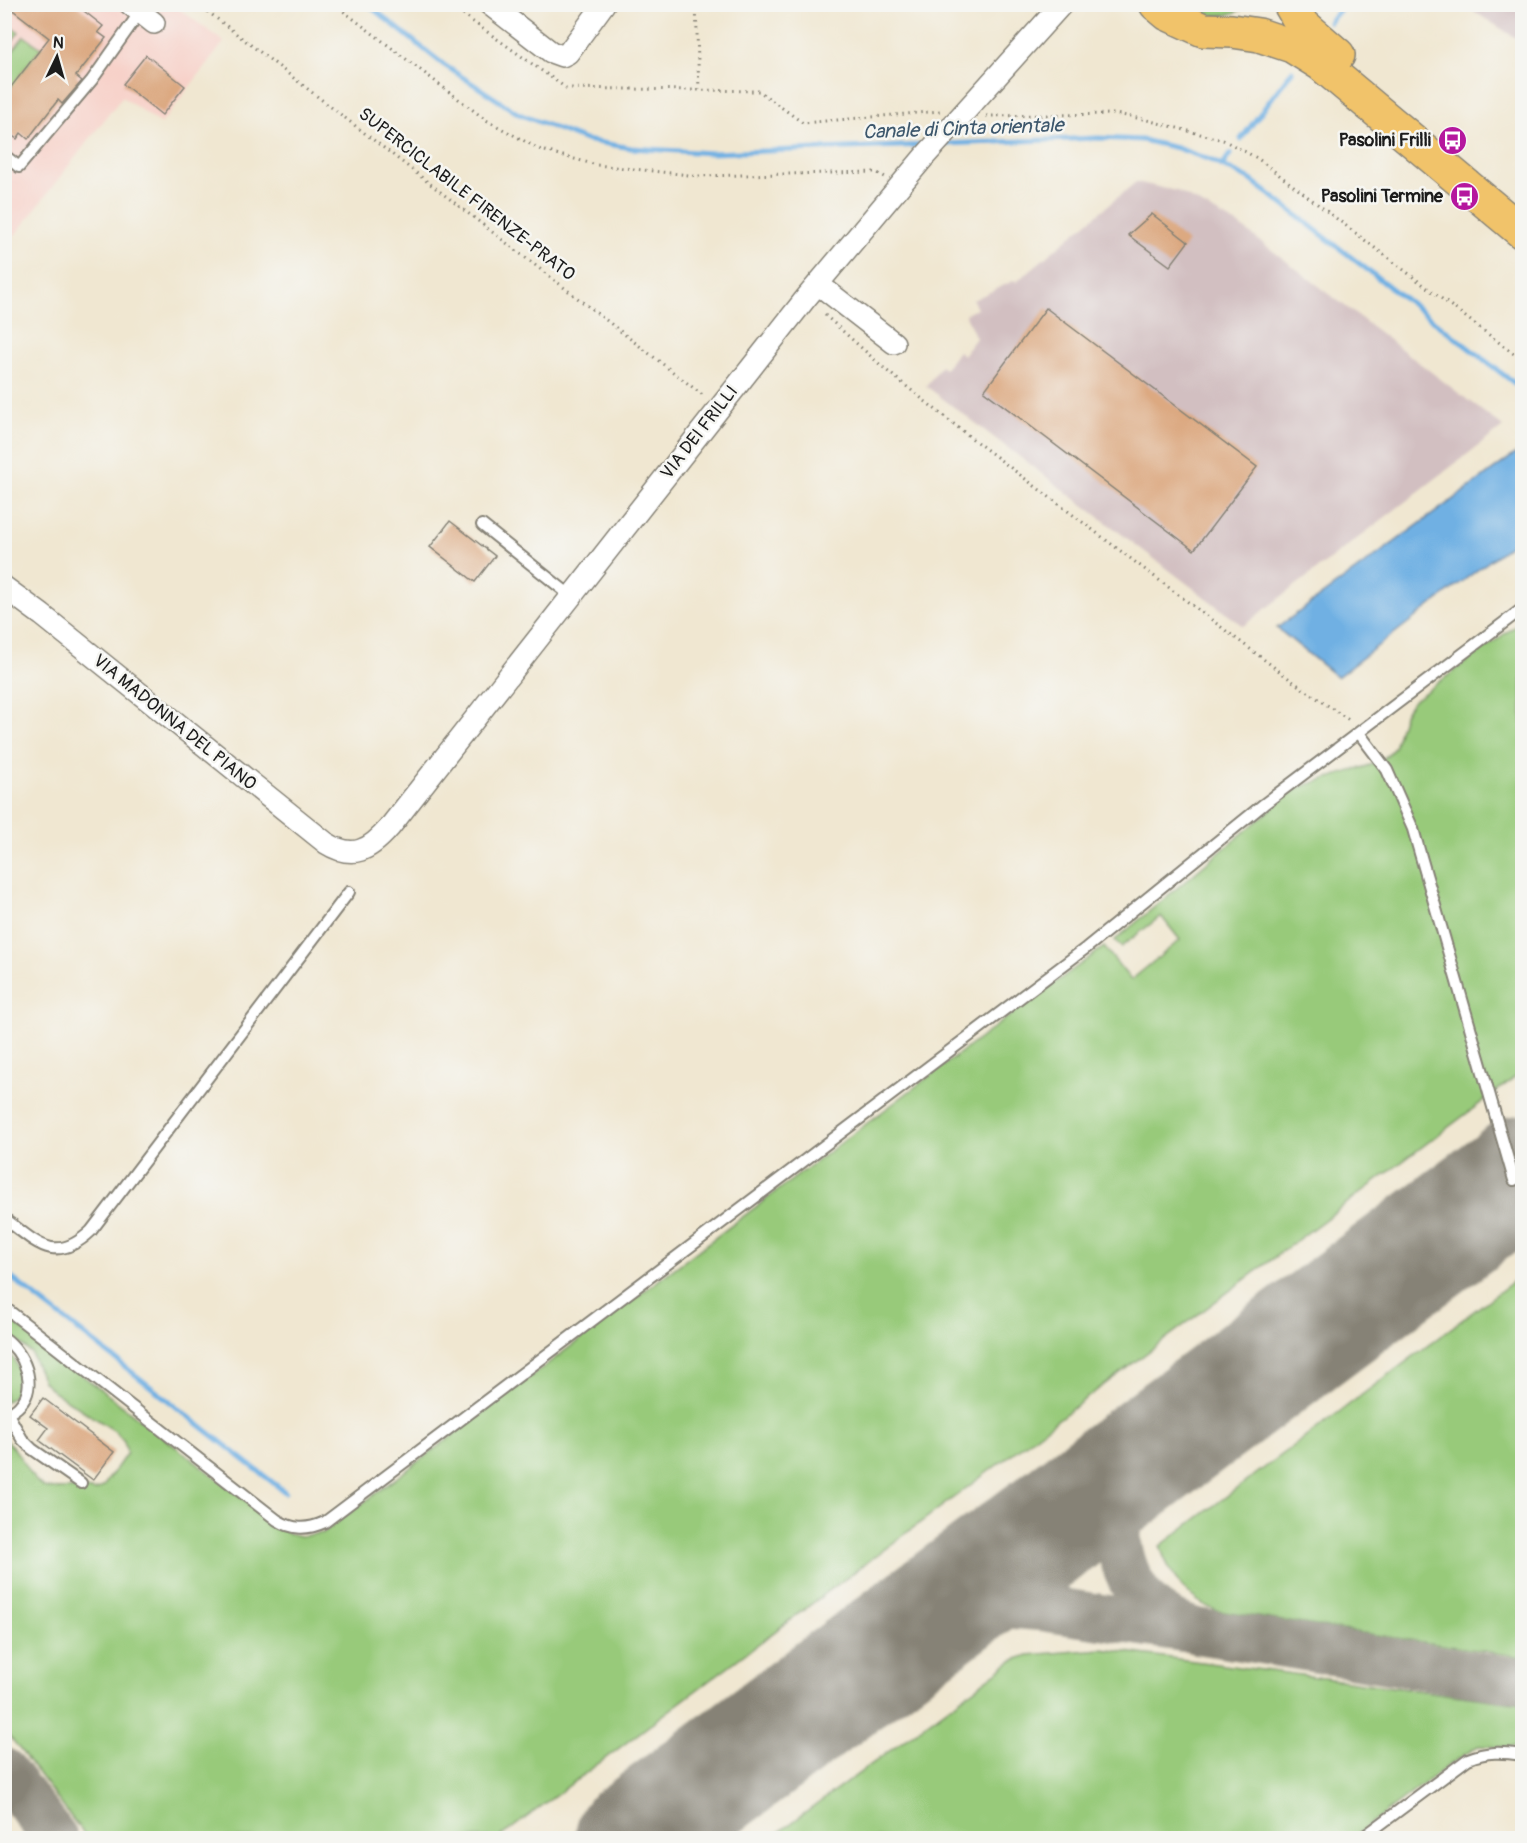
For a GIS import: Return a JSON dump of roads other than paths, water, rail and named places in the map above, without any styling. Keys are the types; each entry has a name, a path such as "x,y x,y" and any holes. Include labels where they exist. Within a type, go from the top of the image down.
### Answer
{"main road":[{"path":"1232,31 1255,19 1270,4"},
{"path":"1290,4 1301,23 1522,210"},
{"path":"1158,8 1203,30 1259,35 1292,46 1321,64 1522,232"}],"street":[{"path":"489,4 551,52 562,56 568,53 604,4"},
{"name":"VIA DEI FRILLI","path":"349,852 365,849 381,838 718,407 812,291 924,157 1061,6"},
{"path":"812,291 894,343"},
{"name":"VIA MADONNA DEL PIANO","path":"4,587 318,837 334,849 349,852"}],"lane":[{"path":"4,156 19,166 92,80 141,13"},
{"path":"482,525 571,596"},
{"path":"4,1307 277,1520 286,1526 308,1529 325,1522 1086,948 1264,804 1522,609"},
{"path":"1359,733 1387,770 1413,829 1514,1180"},
{"path":"4,1218 37,1243 48,1247 67,1248 91,1231 349,892"},
{"path":"4,1338 21,1352 28,1384 27,1394 22,1404 6,1415 22,1439 32,1449 81,1483"},
{"path":"1362,1839 1468,1760 1483,1753 1502,1752 1522,1755"}],"water":[{"path":"1515,454 1522,459 1522,536 1337,677 1277,628"}],"waterway":[{"name":"Canale di Cinta orientale","path":"367,4 444,65 519,114 585,140 631,148 711,153 928,145"},
{"path":"1329,22 1345,4"},
{"path":"1241,139 1292,71"},
{"name":"Canale di Cinta orientale","path":"943,144 1098,138 1142,140 1177,148 1210,160 1251,180 1522,389"},
{"path":"1222,166 1230,154"},
{"path":"4,1272 285,1492"}],"place":[{"name":"Pasolini Frilli","path":"1452,140"},
{"name":"Pasolini Termine","path":"1464,196"}]}
